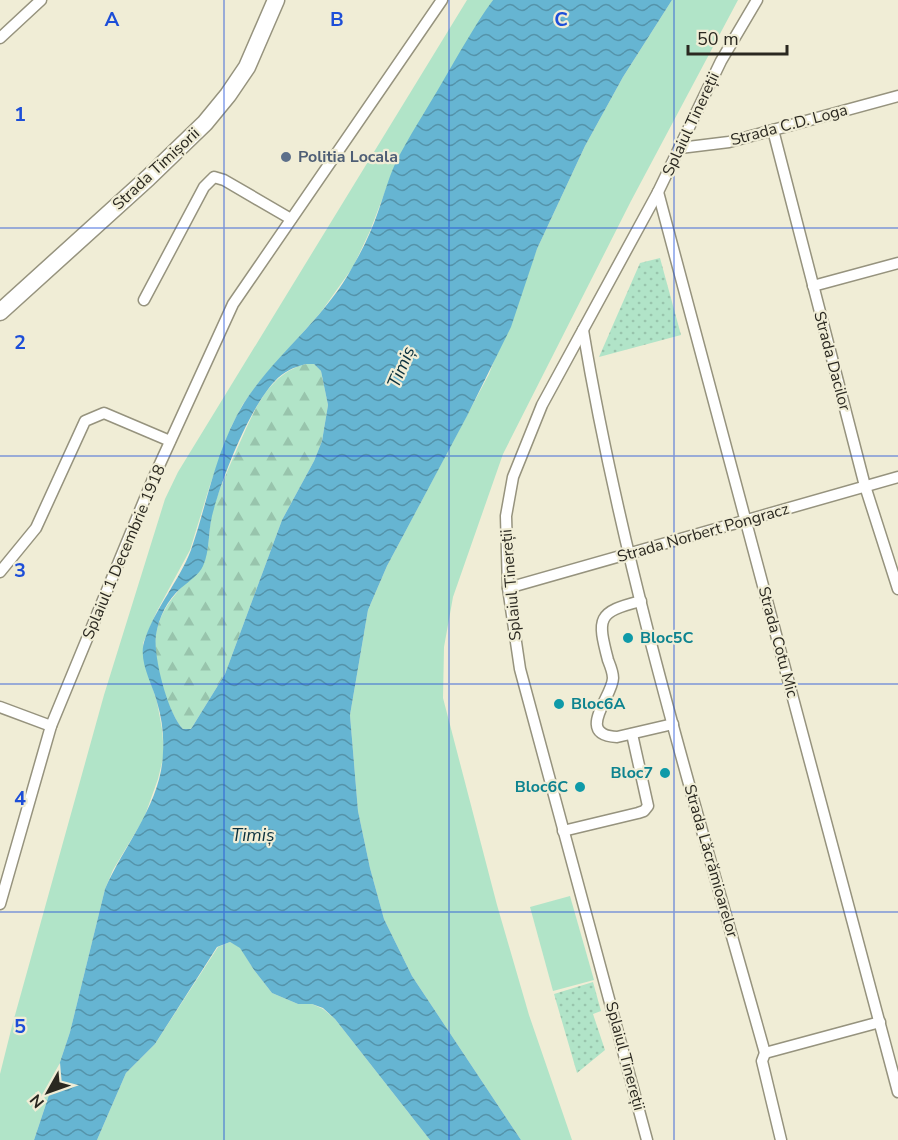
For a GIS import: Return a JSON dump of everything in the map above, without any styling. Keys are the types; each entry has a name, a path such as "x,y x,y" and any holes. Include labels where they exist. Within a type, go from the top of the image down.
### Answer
{"main road":[{"name":"Strada Timișorii","path":"0,312 205,123 247,67 276,0"}],"street":[{"path":"0,38 41,0"},
{"name":"Splaiul 1 Decembrie 1918","path":"0,904 51,726 153,479 233,304 442,0"},
{"name":"Splaiul Tinereții","path":"647,1140 519,669 508,588 506,516 513,477 542,405 658,192 721,61 757,0"},
{"name":"Strada C.D. Loga","path":"680,148 729,142 898,96"},
{"name":"Strada Dacilor","path":"772,130 865,486 898,589"},
{"path":"144,300 204,187 214,177 224,180 291,219"},
{"name":"Strada Cotu Mic","path":"658,192 898,1092"},
{"path":"813,286 898,263"},
{"name":"Strada Lăcrămioarelor","path":"583,330 629,554 673,724 765,1053 762,1061 781,1140"},
{"path":"0,572 36,528 85,421 104,413 170,441"},
{"name":"Strada Norbert Pongracz","path":"508,588 898,477"},
{"path":"641,601 622,605 607,613 602,622 601,634 613,677 611,687 598,709 597,721 600,731 608,737 673,724"},
{"path":"0,707 51,726"},
{"path":"563,831 644,811 648,806 632,734"},
{"path":"765,1053 879,1022"}],"green space":[{"path":"467,0 493,0 396,163 370,231 353,267 321,312 259,382 243,404 231,427 190,550 157,611 143,643 144,661 157,702 162,729 164,754 158,779 144,818 113,870 105,889 70,1032 34,1140 0,1140 0,1074 12,1026 104,695 165,499 178,472"},
{"path":"672,0 738,0 631,201 503,454 453,597 444,647 443,698 497,905 529,1015 572,1140 521,1140 412,976 384,919 358,811 350,715 368,610 387,566 489,374 537,249 585,146 623,77"},
{"path":"660,258 681,335 599,357 640,263"},
{"path":"306,364 314,364 321,371 328,405 322,441 314,461 282,520 225,674 191,729 183,729 171,710 162,684 155,644 159,622 170,602 206,554 212,513 217,497 255,410 280,377"},
{"path":"570,896 594,980 553,991 530,907"},
{"path":"230,942 240,947 272,993 298,1004 312,1004 323,1009 335,1019 430,1140 97,1140 126,1073 155,1044 218,947"},
{"path":"593,982 601,1011 593,1014 605,1050 577,1073 554,994"}],"water":[{"name":"Timiș","path":"493,0 672,0 623,77 585,146 537,249 511,327 467,416 387,566 368,610 350,715 358,811 384,919 412,976 521,1140 430,1140 335,1019 323,1008 312,1004 298,1004 272,993 240,948 230,942 217,947 155,1044 126,1073 97,1140 34,1140 70,1032 105,889 141,823 161,771 163,733 159,708 144,663 145,639 191,550 219,456 234,420 256,385 329,303 342,285 370,233 400,154","holes":["314,364 321,371 328,405 322,441 314,461 282,520 225,674 191,729 183,729 172,711 159,670 156,645 159,622 172,598 203,566 207,554 212,516 222,484 255,408 282,375 297,367"]}],"place":[{"name":"Politia Locala","path":"286,157"},
{"name":"Bloc5C","path":"628,638"},
{"name":"Bloc6A","path":"559,704"},
{"name":"Bloc7","path":"665,773"},
{"name":"Bloc6C","path":"580,787"}]}
